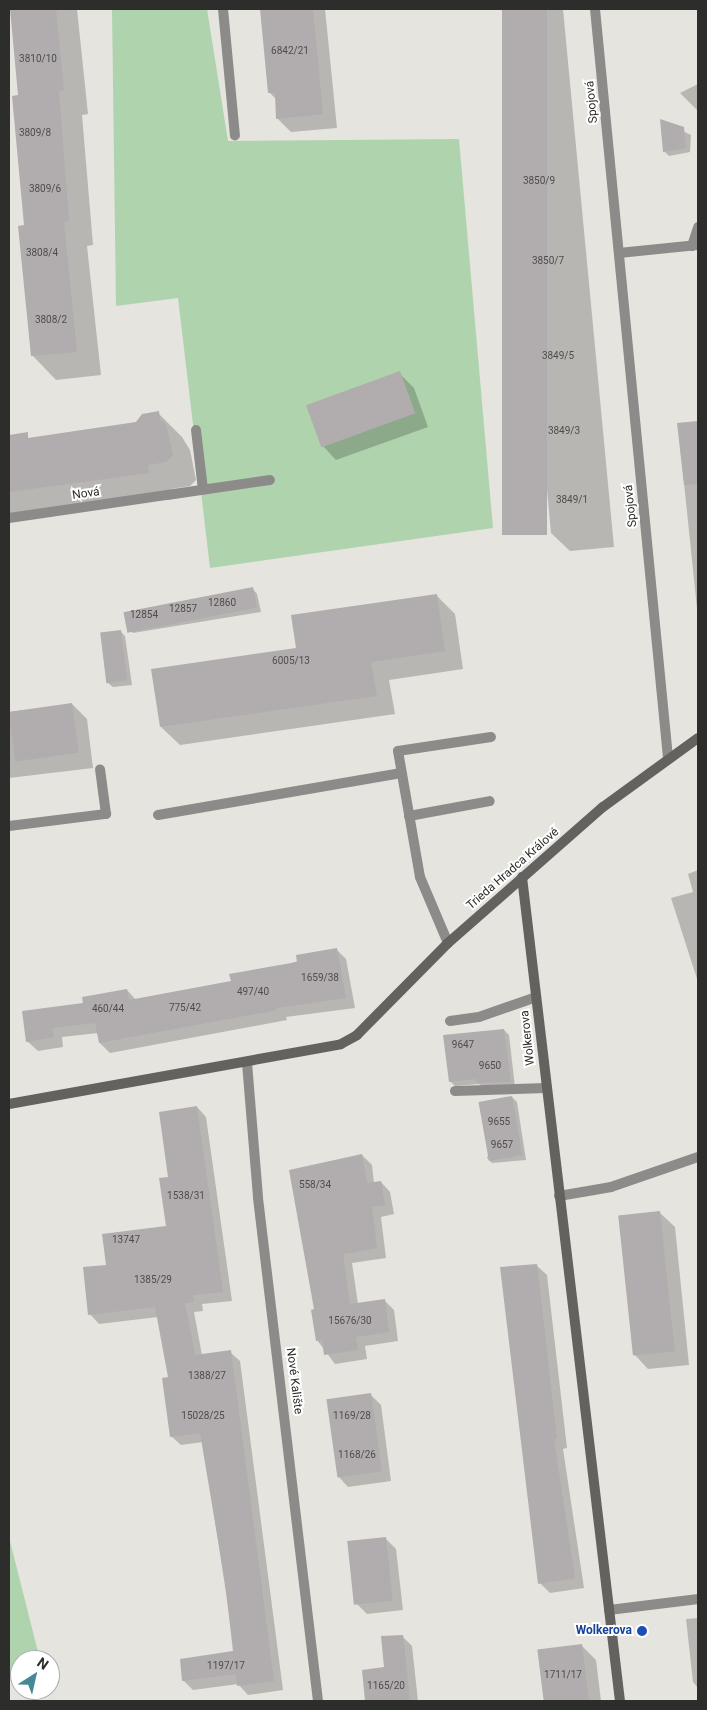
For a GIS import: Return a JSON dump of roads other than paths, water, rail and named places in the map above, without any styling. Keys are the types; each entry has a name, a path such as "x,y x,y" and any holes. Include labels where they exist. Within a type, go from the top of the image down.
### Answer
{"street":[{"path":"224,9 235,135"},
{"name":"Spojová","path":"595,9 668,757"},
{"path":"619,253 695,246 698,227"},
{"path":"196,430 203,490"},
{"name":"Nová","path":"9,518 270,480"},
{"path":"448,943 420,877 398,751 491,737"},
{"name":"Trieda Hradca Králové","path":"247,1063 341,1044 357,1035 448,943 603,807 668,757 698,738"},
{"path":"9,826 106,814 100,769"},
{"path":"158,815 401,773"},
{"path":"409,816 490,801"},
{"name":"Wolkerova","path":"522,878 620,1701"},
{"path":"450,1021 479,1017 536,997"},
{"path":"9,1104 247,1063"},
{"name":"Nové Kalište","path":"247,1063 258,1198 318,1701"},
{"path":"455,1091 546,1088"},
{"path":"559,1196 611,1187 698,1157"},
{"path":"609,1610 698,1599"}],"place":[{"name":"Wolkerova","path":"642,1631"}]}
